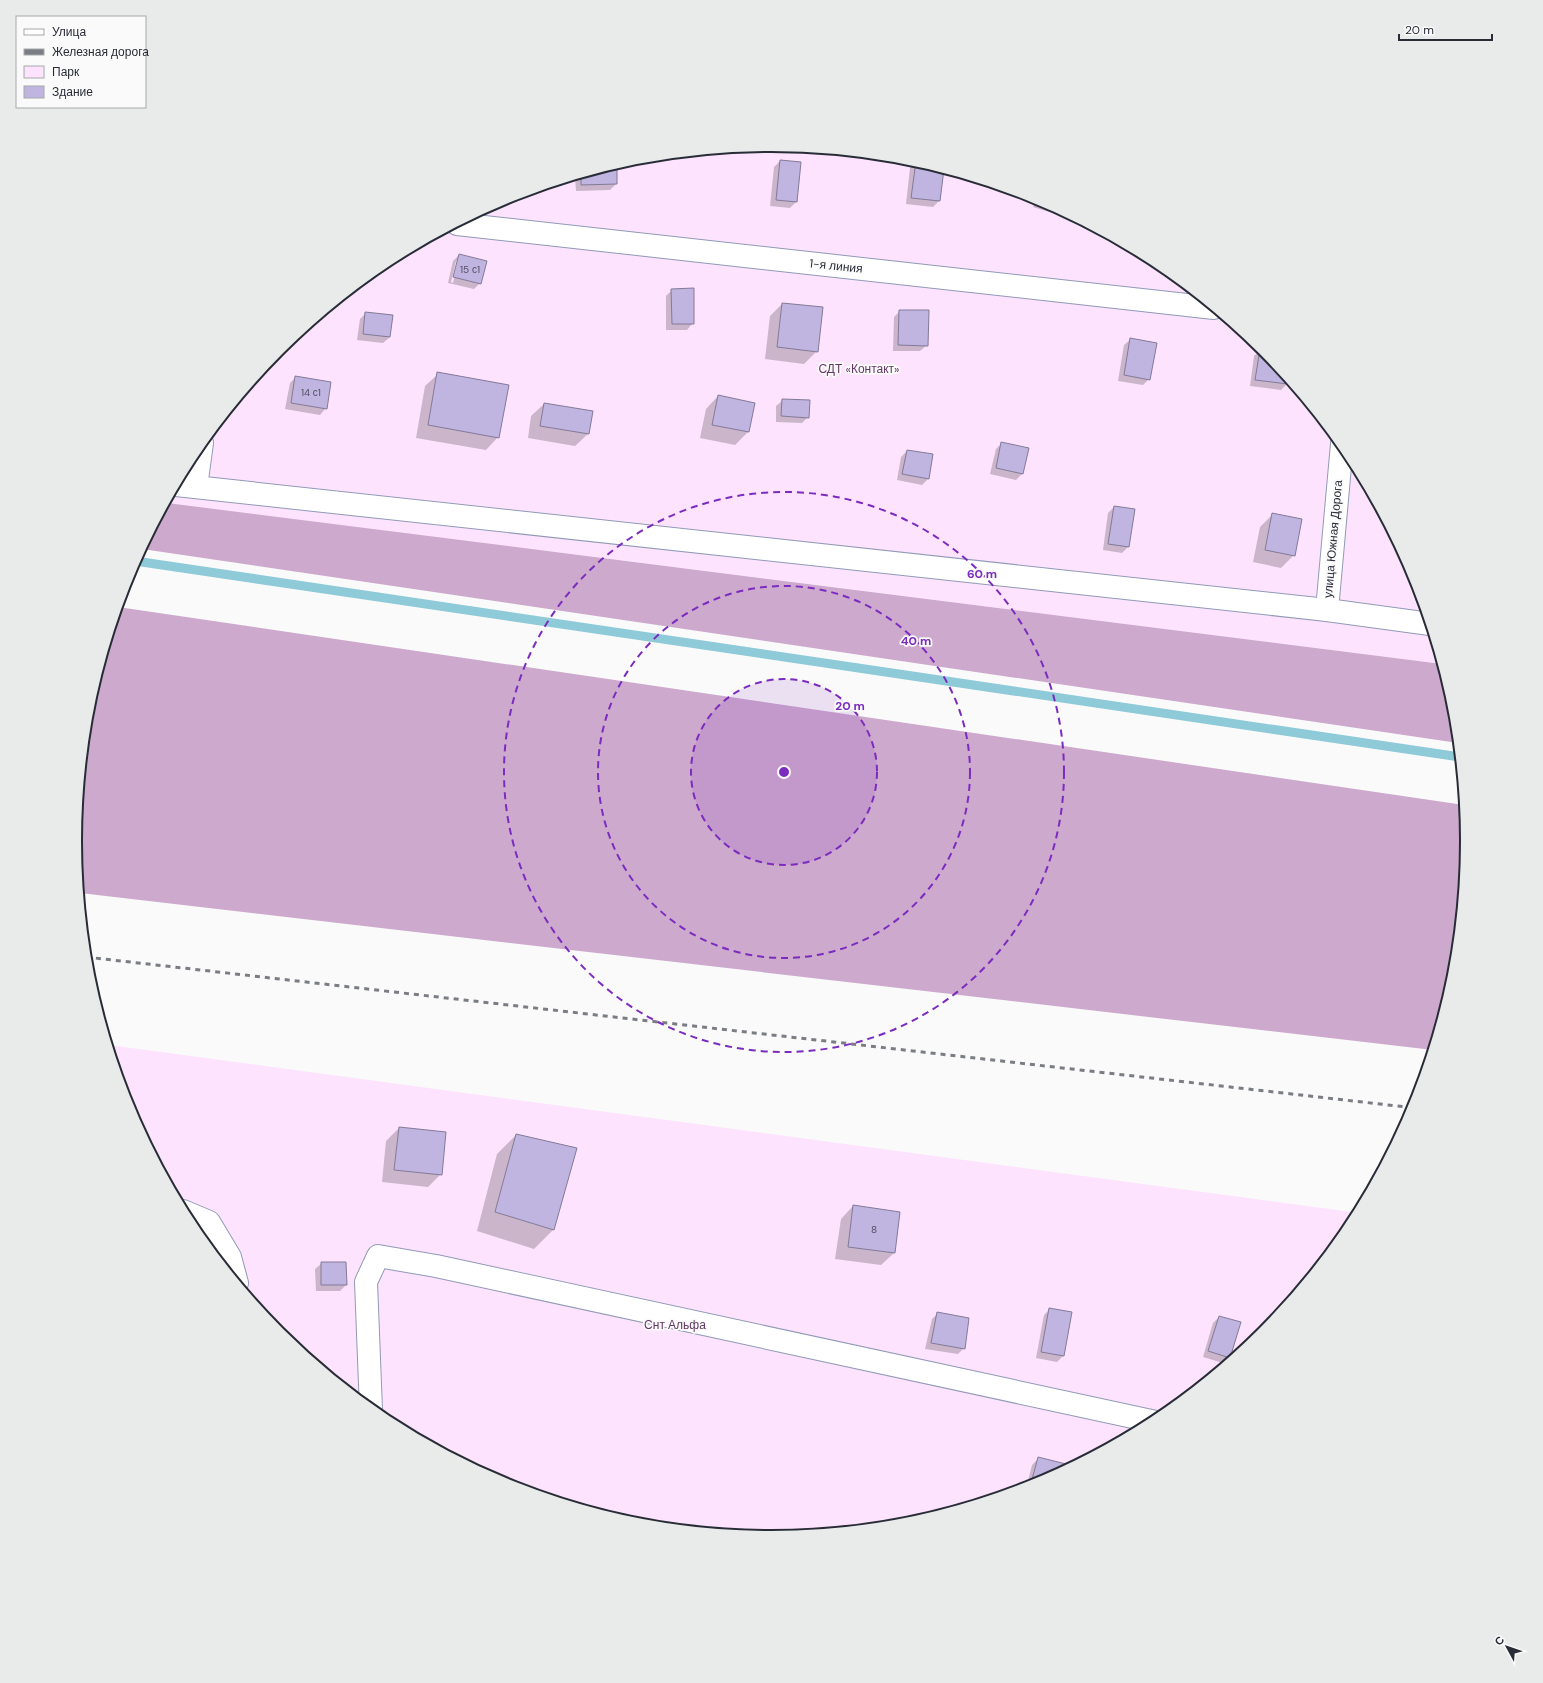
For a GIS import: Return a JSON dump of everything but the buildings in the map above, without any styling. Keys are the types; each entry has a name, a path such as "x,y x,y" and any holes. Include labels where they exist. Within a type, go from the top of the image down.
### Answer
{"street":[{"name":"1-я линия","path":"464,225 1207,307"},
{"name":"улица Южная Дорога","path":"1327,610 1341,453"},
{"path":"194,464 186,486 1327,610 1425,623"},
{"path":"192,1215 209,1222 230,1257 234,1274"},
{"path":"371,1403 366,1282 378,1256 436,1266 1147,1420"}],"green space":[{"name":"СДТ «Контакт»","path":"726,153 817,153 861,158 906,165 950,175 1035,204 1116,244 1155,268 1191,294 1226,323 1259,354 1290,387 1319,422 1345,458 1369,497 1409,578 1438,664 556,552 167,510 198,458 224,422 253,387 284,354 317,323 352,294 388,268 427,244 467,223 508,204 550,189 593,175 637,165"},
{"name":"Снт Альфа","path":"113,1046 1353,1212 1319,1261 1290,1296 1259,1329 1226,1360 1191,1389 1155,1415 1116,1439 1076,1460 1035,1479 993,1494 950,1508 906,1518 817,1530 726,1530 682,1525 637,1518 593,1508 508,1479 427,1439 388,1415 352,1389 317,1360 284,1329 253,1296 224,1261 198,1225 174,1186 153,1146 134,1105"}],"shaded area":[{"path":"171,503 1438,664 1448,707 1453,742 147,550"},
{"path":"123,608 1460,804 1460,887 1455,931 1448,976 1438,1020 1428,1049 84,893 82,842 83,796 95,707 105,663"}],"waterway":[{"path":"141,562 1455,756"}],"railway":[{"path":"92,958 1408,1107"}]}
